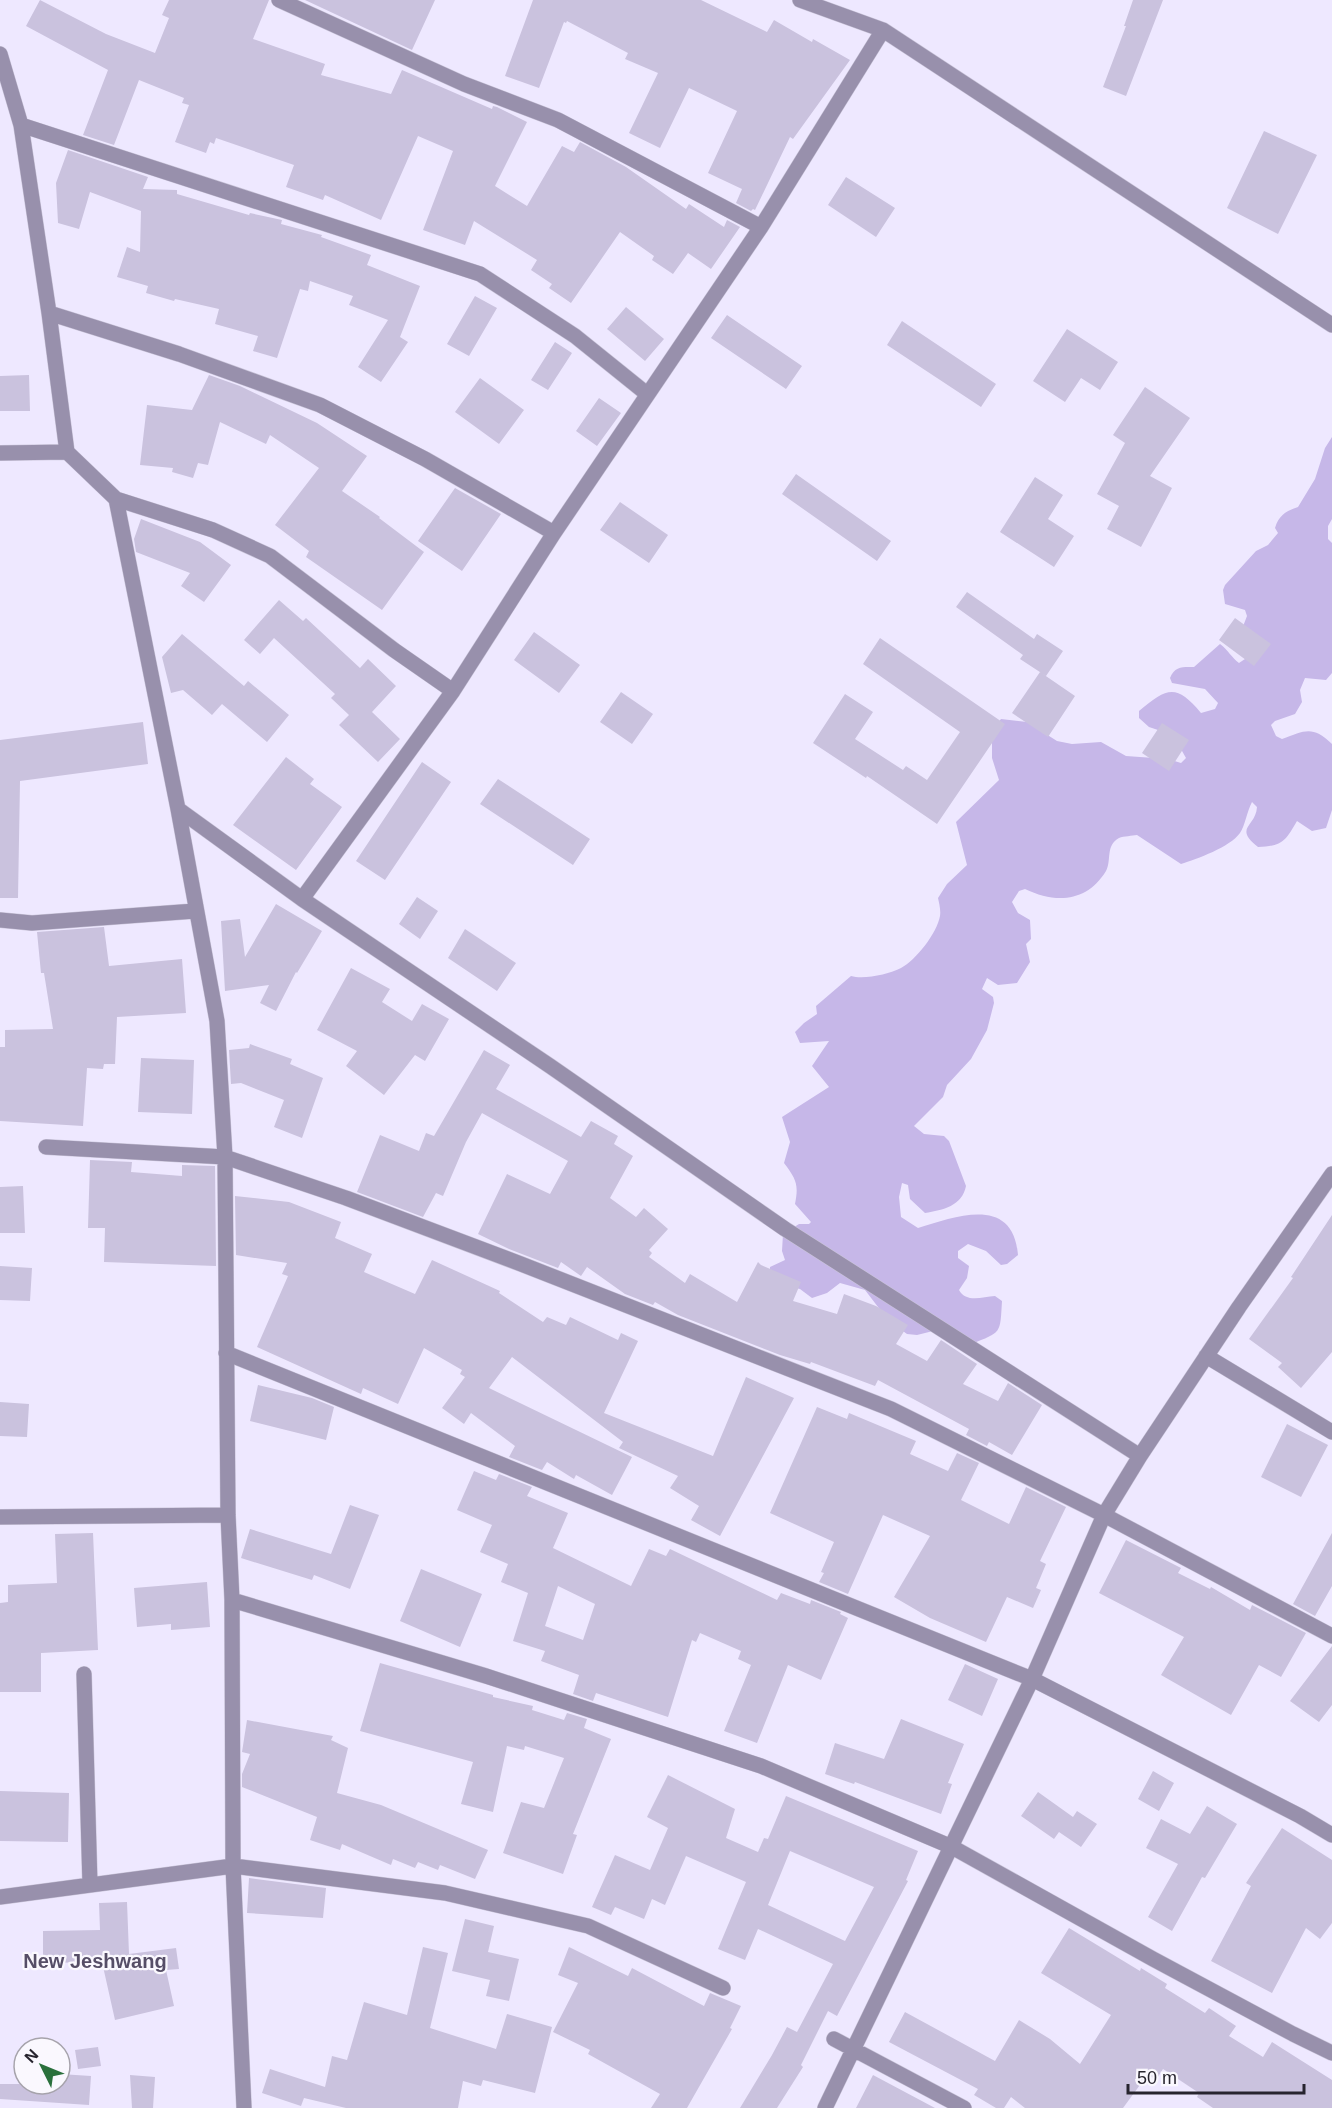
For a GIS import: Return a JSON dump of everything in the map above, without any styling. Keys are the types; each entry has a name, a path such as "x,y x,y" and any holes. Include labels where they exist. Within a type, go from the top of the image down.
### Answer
{"street":[{"path":"279,0 464,84 558,120 761,227"},
{"path":"800,0 884,30 1332,325"},
{"path":"302,899 453,691 554,533 761,227 884,30"},
{"path":"0,54 21,125 67,452 116,499 213,530 270,556 394,650 453,691"},
{"path":"21,125 480,274 575,336 647,394"},
{"path":"49,313 179,354 320,405 425,459 554,533"},
{"path":"0,453 67,452"},
{"path":"116,499 178,809 217,1021 225,1157 228,1515 232,1600 233,1866 244,2108"},
{"path":"178,809 302,899 550,1066 785,1229 1140,1456"},
{"path":"0,921 32,923 195,911"},
{"path":"46,1146 225,1157 423,1227 891,1409 1104,1515 1332,1636"},
{"path":"825,2108 1032,1678 1104,1515 1206,1356 1332,1176"},
{"path":"226,1353 1032,1678 1300,1816 1332,1835"},
{"path":"1206,1356 1332,1432"},
{"path":"0,1517 228,1515"},
{"path":"232,1600 486,1676 761,1766 951,1847 1153,1959 1332,2053"},
{"path":"84,1674 90,1885"},
{"path":"0,1897 233,1866 445,1893 588,1926 723,1988"},
{"path":"834,2039 964,2108"}],"shaded area":[{"path":"1332,437 1332,519 1328,526 1328,539 1332,543 1332,673 1326,680 1305,678 1300,690 1302,702 1295,714 1275,721 1271,725 1276,736 1282,739 1308,731 1319,734 1332,744 1332,810 1326,828 1312,831 1297,821 1282,842 1258,847 1246,831 1256,814 1257,807 1252,802 1240,833 1221,848 1196,859 1181,864 1137,835 1123,837 1112,845 1106,871 1090,889 1070,897 1059,898 1048,897 1025,889 1019,891 1012,902 1018,913 1030,920 1031,939 1026,944 1030,962 1017,983 998,985 987,978 982,989 993,997 994,1003 987,1030 971,1059 947,1085 943,1097 914,1126 924,1134 944,1136 949,1141 966,1186 964,1193 956,1203 925,1213 910,1199 908,1185 902,1183 899,1197 901,1217 918,1228 965,1215 981,1214 994,1217 1006,1224 1014,1236 1018,1255 1007,1264 1001,1265 986,1251 968,1244 958,1251 958,1258 969,1266 967,1278 959,1290 962,1294 970,1298 995,1296 1002,1301 1001,1320 997,1330 989,1337 971,1344 941,1329 917,1335 907,1334 888,1320 865,1290 840,1283 827,1293 812,1298 800,1289 774,1282 770,1267 785,1260 782,1251 783,1234 799,1224 811,1222 795,1204 796,1182 784,1163 790,1142 782,1117 829,1087 812,1066 829,1041 800,1043 795,1032 817,1014 816,1006 851,976 876,976 901,968 913,959 930,938 940,916 938,898 947,884 967,865 956,822 999,780 992,758 992,730 1001,719 1027,722 1057,741 1072,744 1101,742 1126,756 1168,759 1181,763 1186,758 1173,735 1149,727 1139,718 1139,711 1157,697 1171,692 1185,697 1201,713 1215,709 1218,703 1205,689 1172,683 1170,678 1177,669 1194,667 1220,644 1239,663 1245,659 1242,629 1247,616 1245,610 1225,604 1223,590 1256,551 1268,545 1278,533 1275,528 1281,517 1298,507 1315,479 1325,448"}],"building":[{"path":"40,0 106,34 155,53 169,18 162,15 169,0 269,0 253,39 325,64 321,75 391,94 402,70 492,109 493,106 497,107 527,122 495,186 527,206 562,146 574,152 580,142 626,167 686,209 689,204 724,227 727,220 740,227 711,269 688,253 673,274 652,260 654,256 620,232 571,303 549,288 552,284 531,270 537,260 474,221 465,245 423,230 453,151 418,136 381,220 325,195 323,200 286,187 294,165 216,138 214,144 210,142 206,153 175,142 189,105 182,103 184,98 139,80 114,145 83,135 108,70 26,26"},
{"path":"305,0 435,0 412,50"},
{"path":"533,0 701,0 767,32 774,20 850,60 793,139 790,137 755,210 751,211 736,203 742,189 708,173 737,111 689,88 660,148 629,133 658,73 625,59 628,53 567,21 564,22 539,88 505,76"},
{"path":"1133,0 1163,0 1126,96 1103,87 1126,26 1124,26"},
{"path":"1264,131 1317,155 1278,234 1227,208"},
{"path":"68,150 148,177 143,189 177,190 177,194 249,215 250,213 282,220 281,224 322,235 321,237 371,255 367,265 420,286 400,337 408,342 381,382 358,367 388,320 349,305 353,296 310,281 308,291 300,289 277,358 253,351 258,336 215,324 219,309 175,299 174,301 146,293 148,286 117,277 127,247 140,252 141,211 90,192 79,229 58,223 56,183"},
{"path":"846,177 895,208 876,237 828,205"},
{"path":"475,296 497,308 469,356 447,344"},
{"path":"626,307 664,339 645,361 607,329"},
{"path":"727,315 802,366 786,389 711,338"},
{"path":"902,321 996,384 981,407 887,345"},
{"path":"1067,329 1118,362 1100,390 1081,378 1065,402 1033,381"},
{"path":"555,342 572,353 548,390 531,380"},
{"path":"29,375 30,411 0,411 0,376"},
{"path":"209,375 240,386 317,423 367,456 342,491 380,517 424,552 382,610 306,557 309,551 275,525 319,468 270,435 266,444 220,422 208,465 198,463 193,478 172,472 173,468 140,465 147,405 192,410"},
{"path":"480,378 524,410 499,444 455,412"},
{"path":"1145,387 1190,418 1150,476 1172,488 1141,547 1107,529 1119,506 1097,494 1125,443 1113,435"},
{"path":"599,398 621,413 597,446 576,431"},
{"path":"796,474 891,541 877,561 782,494"},
{"path":"1035,477 1063,495 1048,519 1074,536 1054,567 1000,532"},
{"path":"455,488 501,514 462,571 418,541"},
{"path":"620,502 668,535 649,563 600,530"},
{"path":"141,519 200,542 231,565 204,602 181,586 190,573 136,552 134,539"},
{"path":"967,592 1034,639 1037,634 1063,651 1046,676 1020,659 1023,655 956,607"},
{"path":"279,600 303,621 306,618 360,668 368,659 396,686 372,712 400,739 378,762 339,725 349,715 331,698 335,694 274,638 260,654 244,640"},
{"path":"1235,618 1271,644 1254,666 1219,640"},
{"path":"534,632 580,665 559,693 514,660"},
{"path":"182,634 244,686 248,681 289,715 267,742 222,704 212,715 183,690 171,693 162,657"},
{"path":"880,638 1005,724 937,824 867,776 866,778 813,743 845,694 873,712 855,739 903,770 906,766 927,780 960,732 863,664"},
{"path":"1040,672 1075,696 1048,737 1012,713"},
{"path":"621,692 653,714 632,744 600,722"},
{"path":"143,722 148,764 20,781 18,898 0,898 0,740"},
{"path":"1162,723 1189,740 1169,771 1142,753"},
{"path":"286,757 314,779 310,784 342,807 296,870 233,825"},
{"path":"422,762 451,782 385,880 356,861"},
{"path":"498,779 590,839 573,865 480,804"},
{"path":"417,897 438,911 420,939 399,924"},
{"path":"276,904 322,931 296,972 276,1011 260,1003 269,985 225,991 221,921 240,919 245,957"},
{"path":"104,927 109,966 182,959 186,1013 117,1017 115,1064 104,1064 103,1069 87,1068 83,1126 0,1121 0,1047 5,1047 5,1030 53,1029 44,973 41,973 37,932"},
{"path":"465,929 516,963 497,991 448,958"},
{"path":"351,968 390,989 382,1002 412,1021 422,1004 449,1019 425,1061 415,1055 384,1095 346,1066 357,1051 317,1030"},
{"path":"250,1044 292,1059 290,1064 323,1078 302,1138 274,1127 284,1100 241,1083 231,1084 229,1050 249,1048"},
{"path":"484,1050 510,1065 496,1089 581,1137 591,1121 618,1136 614,1144 633,1156 610,1198 636,1217 644,1208 668,1229 649,1250 652,1253 649,1257 685,1283 690,1274 737,1302 758,1262 801,1282 793,1301 837,1314 844,1294 876,1306 908,1325 896,1344 927,1361 941,1340 977,1364 963,1384 998,1401 1008,1383 1042,1405 1012,1455 989,1442 987,1446 966,1435 969,1429 878,1380 875,1386 811,1362 810,1364 780,1355 678,1315 655,1302 653,1305 625,1294 587,1267 581,1276 561,1262 558,1268 478,1234 507,1174 550,1194 568,1161 482,1113 466,1142 443,1196 436,1193 423,1217 357,1192 380,1135 419,1151 426,1133 434,1136"},
{"path":"141,1058 194,1060 192,1114 138,1112"},
{"path":"90,1160 132,1162 131,1172 182,1176 182,1165 215,1166 216,1266 104,1262 105,1228 88,1228"},
{"path":"23,1186 25,1233 0,1233 0,1187"},
{"path":"235,1196 289,1202 341,1222 335,1238 372,1254 364,1272 415,1294 432,1260 500,1291 499,1293 543,1322 547,1317 566,1325 570,1317 618,1340 621,1333 638,1341 604,1413 713,1456 746,1377 794,1398 720,1536 691,1520 699,1506 670,1488 678,1476 619,1448 623,1442 512,1357 489,1388 632,1457 612,1495 576,1475 574,1479 547,1462 542,1470 509,1457 515,1446 471,1413 464,1424 442,1408 465,1377 460,1374 462,1370 424,1348 398,1404 363,1388 361,1394 257,1347 288,1276 282,1274 287,1263 236,1255"},
{"path":"1332,1215 1332,1352 1301,1388 1278,1367 1282,1363 1249,1339 1293,1278 1291,1277"},
{"path":"0,1266 32,1268 30,1301 0,1300"},
{"path":"258,1385 312,1398 334,1407 326,1440 250,1421"},
{"path":"0,1402 29,1404 27,1437 0,1436"},
{"path":"817,1407 847,1419 849,1413 916,1441 910,1454 948,1471 957,1453 979,1463 961,1500 1009,1524 1026,1487 1066,1507 1040,1561 1046,1564 1036,1588 1041,1590 1033,1608 1007,1597 986,1642 930,1618 894,1597 930,1536 883,1515 848,1594 819,1582 834,1542 770,1513"},
{"path":"1287,1424 1328,1445 1301,1497 1261,1477"},
{"path":"474,1471 496,1480 499,1474 532,1487 527,1496 568,1513 553,1548 631,1586 649,1549 666,1556 670,1549 777,1600 781,1593 810,1604 811,1600 841,1612 840,1614 848,1618 821,1680 788,1665 757,1743 724,1731 751,1665 738,1659 741,1651 700,1633 696,1642 692,1640 668,1717 596,1693 593,1701 573,1694 579,1675 541,1661 545,1651 513,1641 528,1593 501,1582 508,1564 480,1552 492,1525 457,1510","holes":["558,1586 595,1604 583,1640 545,1626"]},
{"path":"350,1505 379,1515 350,1589 314,1575 312,1580 241,1558 250,1529 331,1554"},
{"path":"93,1533 98,1650 41,1653 41,1692 0,1692 0,1603 8,1602 8,1585 57,1583 55,1534"},
{"path":"1332,1533 1332,1586 1315,1616 1293,1604"},
{"path":"1126,1540 1181,1568 1178,1573 1210,1589 1211,1587 1250,1610 1252,1605 1306,1633 1281,1677 1259,1665 1231,1715 1161,1675 1184,1637 1099,1593"},
{"path":"421,1569 482,1594 460,1647 400,1621"},
{"path":"207,1582 210,1627 171,1630 171,1624 137,1627 134,1588"},
{"path":"1332,1646 1332,1705 1319,1722 1290,1701"},
{"path":"380,1663 493,1695 493,1697 533,1706 532,1710 564,1720 567,1713 587,1719 584,1728 611,1739 573,1834 577,1835 563,1874 503,1853 521,1802 544,1808 564,1758 525,1746 524,1750 507,1746 493,1812 461,1804 473,1762 360,1731"},
{"path":"965,1664 998,1679 982,1716 948,1700"},
{"path":"901,1719 964,1744 948,1783 952,1784 941,1814 855,1782 854,1784 825,1774 835,1743 884,1759"},
{"path":"247,1720 333,1736 331,1740 348,1748 337,1793 381,1805 488,1850 475,1879 440,1865 438,1870 418,1862 415,1868 393,1859 391,1865 342,1844 340,1850 310,1840 317,1817 242,1787 242,1774 250,1754 242,1752"},
{"path":"1153,1771 1174,1783 1159,1811 1138,1799"},
{"path":"668,1775 735,1809 726,1838 758,1852 764,1838 768,1839 786,1796 918,1851 906,1880 908,1881 837,2016 828,2011 801,2065 803,2067 777,2108 740,2108 787,2027 797,2032 833,1964 758,1929 745,1960 718,1949 746,1882 686,1856 665,1905 652,1899 644,1919 615,1907 611,1915 592,1907 615,1855 650,1870 668,1828 647,1817","holes":["790,1851 874,1887 845,1941 768,1905"]},
{"path":"0,1791 69,1793 68,1842 0,1841"},
{"path":"1038,1792 1073,1817 1077,1811 1097,1824 1081,1847 1059,1832 1054,1839 1021,1816"},
{"path":"1207,1806 1237,1824 1205,1878 1202,1877 1172,1931 1148,1917 1178,1864 1146,1848 1161,1819 1190,1834"},
{"path":"1282,1828 1332,1860 1332,1923 1320,1939 1306,1928 1272,1993 1211,1961 1251,1886 1246,1883"},
{"path":"249,1878 326,1888 323,1918 247,1913"},
{"path":"127,1902 129,1954 176,1948 179,1969 166,1970 174,2006 115,2020 102,1962 43,1963 43,1931 100,1930 99,1903"},
{"path":"465,1919 494,1926 488,1952 519,1959 509,2001 486,1996 490,1980 452,1971"},
{"path":"1069,1928 1140,1971 1141,1968 1167,1984 1165,1988 1205,2013 1209,2008 1236,2026 1229,2036 1263,2057 1272,2042 1332,2080 1332,2108 1213,2108 1197,2097 1199,2093 1163,2069 1156,2080 1148,2074 1123,2108 1025,2108 1011,2097 1004,2108 996,2108 974,2095 978,2089 889,2042 905,2012 995,2061 1019,2020 1050,2039 1080,2064 1111,2015 1041,1973"},
{"path":"423,1947 448,1953 430,2028 496,2049 507,2014 552,2027 535,2093 483,2080 481,2086 463,2081 458,2108 346,2108 304,2098 301,2106 262,2093 270,2069 325,2087 332,2056 347,2060 364,2002 407,2015"},
{"path":"569,1947 628,1976 632,1968 704,2006 710,1993 741,2006 730,2028 732,2029 687,2108 651,2108 660,2094 588,2054 590,2050 553,2032 578,1983 558,1975"},
{"path":"98,2047 101,2066 78,2069 75,2050"},
{"path":"72,2075 91,2076 89,2105 0,2099 0,2084 12,2084 12,2096 72,2096"},
{"path":"130,2075 155,2077 153,2108 132,2108"},
{"path":"873,2075 935,2108 856,2108"}],"district":[{"name":"New Jeshwang","path":"95,1961"}]}
